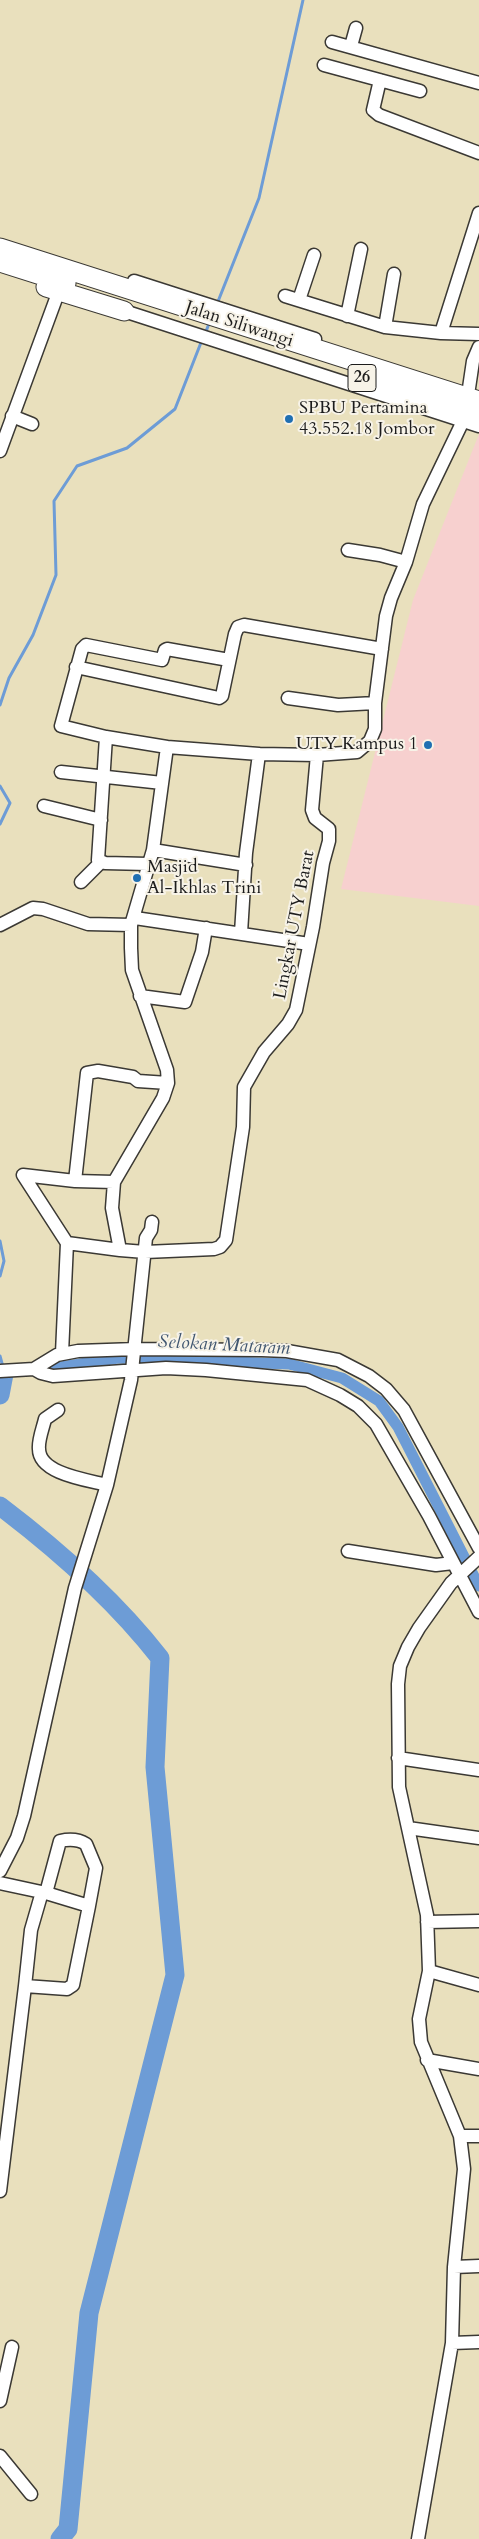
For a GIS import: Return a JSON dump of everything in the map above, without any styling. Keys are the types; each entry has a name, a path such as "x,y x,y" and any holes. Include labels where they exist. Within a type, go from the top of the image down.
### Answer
{"highway":[{"path":"0,238 129,296"},
{"name":"Jalan Siliwangi","path":"0,248 129,296 248,334 471,418"},
{"name":"Jalan Siliwangi","path":"0,262 61,286 129,296"},
{"path":"0,273 61,286"},
{"name":"Jalan Siliwangi","path":"248,334 476,394"}],"street":[{"path":"351,46 356,28"},
{"path":"332,42 479,83"},
{"path":"324,65 420,91"},
{"path":"380,80 372,104 373,110 379,115 479,153"},
{"path":"441,333 479,213"},
{"path":"347,316 361,249"},
{"path":"299,300 314,255"},
{"path":"385,327 394,274"},
{"path":"0,451 61,286"},
{"path":"286,296 385,327 441,333 479,334"},
{"path":"476,394 473,361 479,348"},
{"path":"12,416 32,424"},
{"path":"229,660 164,650 162,660 86,644 76,667 60,725 106,737 167,747 259,754 317,755 357,752 370,741 375,729 375,703 388,606 406,562 423,504 471,418 479,426"},
{"path":"348,550 380,555 406,562"},
{"path":"76,667 219,698 222,696 235,634 238,627 244,625 382,649"},
{"path":"288,698 338,705 375,703"},
{"path":"101,862 98,858 106,737"},
{"path":"120,1250 112,1208 114,1182 163,1098 168,1083 166,1065 132,970 133,922 152,850 167,747"},
{"path":"241,934 246,853 259,754"},
{"name":"Lingkar UTY Barat","path":"67,1244 146,1252 214,1249 220,1247 226,1240 243,1127 245,1085 264,1052 293,1017 301,989 323,863 330,836 329,829 315,818 312,810 317,755"},
{"path":"61,772 162,783"},
{"path":"44,806 101,820"},
{"path":"152,850 246,866"},
{"path":"81,882 101,862 148,864"},
{"path":"0,925 34,908 44,909 88,924 133,922 206,928 309,944"},
{"path":"140,996 185,1002 202,952 206,928"},
{"path":"75,1181 87,1072 98,1071 133,1077 138,1081 168,1083"},
{"path":"62,1353 67,1244 23,1175 75,1181 114,1182"},
{"path":"0,1871 17,1838 24,1816 75,1588 106,1485 136,1350 146,1238 151,1230 152,1222"},
{"path":"30,1369 62,1353 136,1350 287,1351 338,1360 362,1372 386,1389 404,1410 478,1555 451,1583 419,1628 400,1666 398,1758 400,1787 427,1922 429,1971 419,2019 421,2042 460,2136 464,2169 454,2267 452,2343 437,2441 418,2539"},
{"path":"0,1371 30,1369 54,1376 132,1368 198,1369 294,1378 317,1384 340,1395 358,1406 376,1424 461,1574 479,1612"},
{"path":"58,1410 45,1419 38,1449 41,1456 54,1470 106,1485"},
{"path":"348,1551 436,1565 454,1563"},
{"path":"398,1758 479,1770"},
{"path":"408,1828 479,1838"},
{"path":"0,2191 24,1986 31,1930 60,1841 71,1839 82,1841 86,1844 96,1868 73,1985 67,1988 24,1986"},
{"path":"0,1883 44,1892 89,1906"},
{"path":"427,1922 479,1921"},
{"path":"429,1971 479,1985"},
{"path":"427,2060 479,2069"},
{"path":"460,2136 479,2136"},
{"path":"454,2267 479,2266"},
{"path":"452,2343 479,2342"},
{"path":"0,2401 12,2347"},
{"path":"0,2456 31,2494"}],"shaded area":[{"name":"UTY Kampus 1","path":"479,434 479,906 341,889 413,600"}],"waterway":[{"path":"217,304 259,198 303,0"},
{"path":"205,334 210,321"},
{"path":"0,705 9,678 33,635 56,575 54,501 77,466 127,448 175,409 202,340"},
{"path":"0,786 10,803 0,824"},
{"path":"0,1241 4,1261 0,1276"},
{"path":"0,1356 3,1367"},
{"name":"Selokan Mataram","path":"36,1371 118,1358 289,1364 342,1378 379,1401 398,1427 479,1586"},
{"path":"0,1395 4,1374"},
{"path":"0,1506 85,1577 124,1616 160,1658 155,1767 175,1975 89,2313 68,2529 60,2539"}],"place":[{"name":"SPBU Pertamina 43.552.18 Jombor","path":"289,419"},
{"name":"UTY Kampus 1","path":"428,745"},
{"name":"Masjid Al-Ikhlas Trini","path":"137,878"}]}
